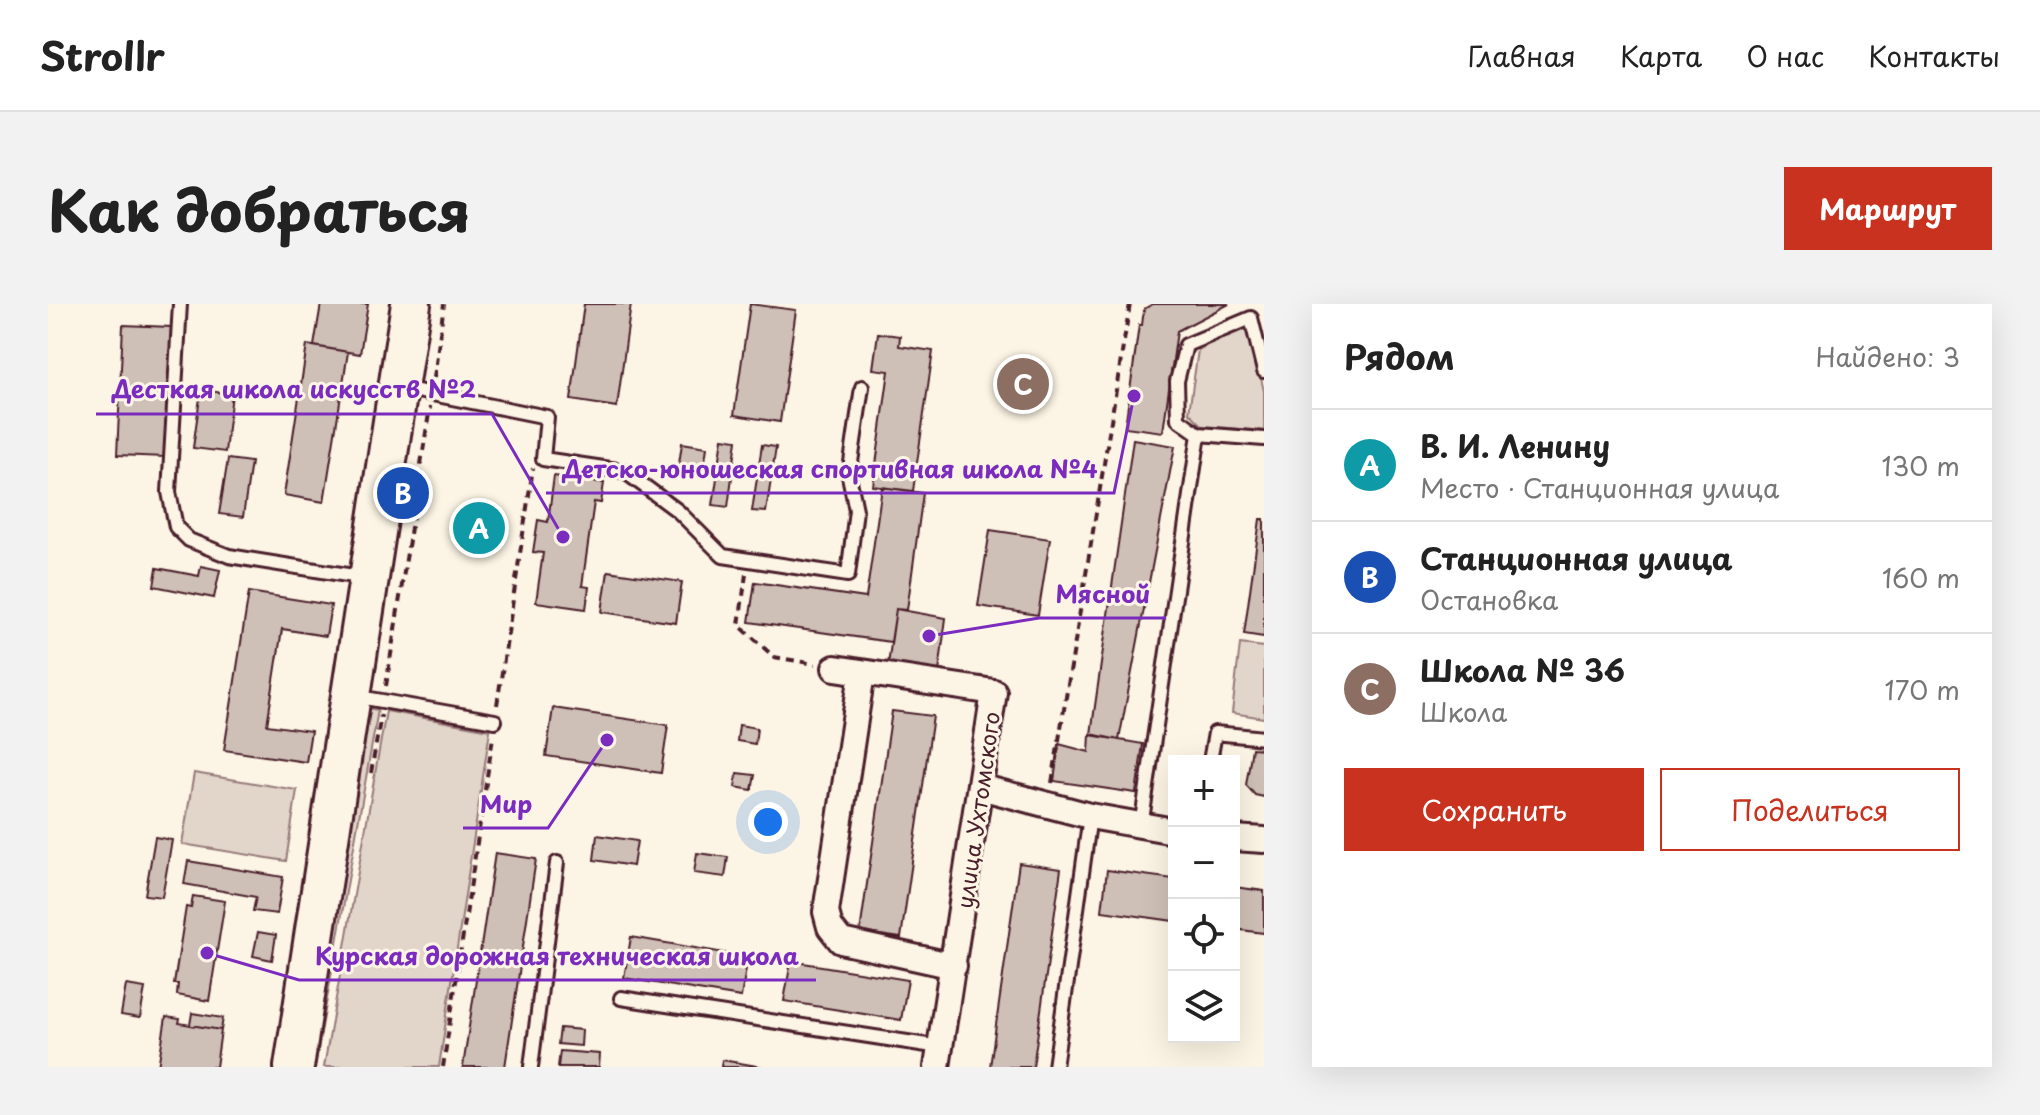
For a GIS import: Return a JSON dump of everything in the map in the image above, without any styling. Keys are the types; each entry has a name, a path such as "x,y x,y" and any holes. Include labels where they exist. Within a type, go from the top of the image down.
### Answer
{"main road":[{"path":"294,1067 369,578 415,390 411,304"}],"street":[{"name":"улица Ухтомского","path":"835,668 994,692 939,1057"},
{"path":"862,673 826,912 830,927 841,941 954,966"},
{"path":"980,787 1048,807 1168,830"},
{"path":"1240,838 1264,840"}],"lane":[{"path":"180,304 169,492 176,527 189,540 229,556 369,578"},
{"path":"1264,371 1251,318 1186,345 1177,381 1178,419 1199,434 1264,439"},
{"path":"415,390 547,417 543,459 624,471 678,511 723,556 848,575 856,510 849,476 862,387"},
{"path":"1141,827 1199,434"},
{"path":"351,695 495,721"},
{"path":"1211,755 1215,733 1264,738"},
{"path":"1055,1067 1090,816"},
{"path":"531,1067 557,863"},
{"path":"621,998 939,1057"}],"path":[{"path":"415,390 444,304"},
{"path":"1048,807 1130,304"},
{"path":"443,1067 535,458"},
{"path":"748,560 739,625 774,657 835,668"}],"shaded area":[{"path":"1248,323 1264,391 1264,431 1203,426 1189,412 1198,350"},
{"path":"1240,644 1264,647 1264,718 1232,713"},
{"path":"362,707 378,710 315,1067 300,1067"},
{"path":"386,711 490,730 439,1067 324,1067"},
{"path":"194,773 297,790 286,861 182,844"}],"building":[{"path":"321,304 368,304 360,354 314,346"},
{"path":"584,304 631,304 617,407 571,400"},
{"path":"750,304 796,310 780,422 734,415"},
{"path":"1153,304 1229,304 1177,331 1163,432 1125,427 1139,325 1142,325 1144,309"},
{"path":"123,325 171,327 165,457 117,455"},
{"path":"878,333 900,336 899,346 933,351 913,491 873,486 889,371 873,369"},
{"path":"307,345 348,352 324,502 284,495"},
{"path":"201,390 232,394 225,452 193,448"},
{"path":"723,438 737,440 728,507 713,505"},
{"path":"1133,439 1175,446 1119,740 1091,734"},
{"path":"682,443 707,447 704,468 679,464"},
{"path":"762,445 776,447 766,512 752,511"},
{"path":"228,459 251,462 243,517 219,514"},
{"path":"554,476 604,483 601,503 594,502 582,586 589,587 586,609 536,602 543,553 533,552 538,520 548,522"},
{"path":"882,487 923,493 907,610 896,609 891,642 749,622 755,582 866,598"},
{"path":"1260,519 1264,519 1264,637 1244,634"},
{"path":"990,530 1050,539 1038,615 978,606"},
{"path":"201,566 220,570 214,598 154,586 157,568 199,576"},
{"path":"608,571 682,582 676,623 602,612"},
{"path":"249,592 331,605 326,636 282,629 267,725 311,731 306,762 224,750"},
{"path":"896,609 946,618 939,672 888,665"},
{"path":"553,708 668,725 661,773 546,756"},
{"path":"892,711 933,716 901,938 860,932"},
{"path":"739,725 757,728 755,744 737,741"},
{"path":"1090,735 1143,744 1136,793 1054,781 1059,744 1089,752"},
{"path":"1252,748 1264,749 1264,797 1255,795 1246,785"},
{"path":"737,773 755,775 752,790 735,787"},
{"path":"597,835 637,841 633,866 594,860"},
{"path":"155,837 172,840 162,897 145,895"},
{"path":"495,853 536,859 505,1067 463,1067"},
{"path":"697,853 728,857 725,877 694,873"},
{"path":"188,861 283,877 277,914 253,911 256,897 184,884"},
{"path":"1019,863 1061,869 1033,1067 990,1067"},
{"path":"1107,870 1168,878 1168,920 1102,911"},
{"path":"1240,888 1264,891 1264,933 1240,930"},
{"path":"193,896 225,901 209,1001 177,995 178,984 174,984 186,907 191,908"},
{"path":"258,932 276,935 272,960 253,956"},
{"path":"631,937 748,957 741,997 624,978"},
{"path":"791,961 908,980 901,1020 784,1001"},
{"path":"126,985 145,988 140,1018 121,1015"},
{"path":"192,1013 223,1018 221,1030 190,1025"},
{"path":"166,1017 180,1019 179,1023 221,1030 216,1067 158,1067"},
{"path":"560,1028 582,1030 581,1046 558,1044"},
{"path":"560,1051 600,1054 599,1067 558,1067"},
{"path":"722,1060 763,1067 721,1067"}],"place":[{"name":"Школа № 36","path":"1023,384"},
{"name":"Детско-юношеская спортивная школа №4","path":"1134,396"},
{"name":"Станционная улица","path":"403,493"},
{"name":"В. И. Ленину","path":"479,528"},
{"name":"Десткая школа искусств №2","path":"563,537"},
{"name":"Мясной","path":"929,636"},
{"name":"Мир","path":"607,740"},
{"name":"Курская дорожная техническая школа","path":"207,953"}]}
